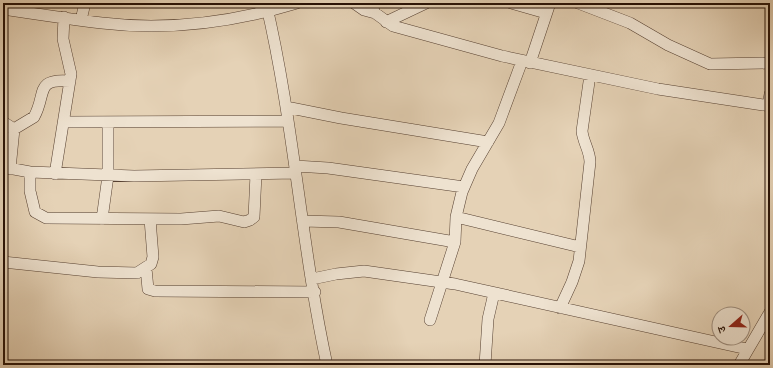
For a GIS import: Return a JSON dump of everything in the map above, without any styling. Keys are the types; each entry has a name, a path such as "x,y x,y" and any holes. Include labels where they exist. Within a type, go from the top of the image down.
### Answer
{"street":[{"path":"81,20 85,3"},
{"path":"3,9 123,25 166,26 204,23 267,7 297,3"},
{"path":"354,3 364,10 372,8 386,22 426,36 526,62 684,94 769,105 770,94"},
{"path":"386,22 426,3"},
{"path":"430,320 455,242 456,217 464,187 504,112 548,8 511,3"},
{"path":"578,3 604,7 663,43 710,64 727,65 770,63"},
{"path":"267,7 282,73 312,279 328,365"},
{"path":"55,174 71,74 63,39 64,17"},
{"path":"560,308 577,271 590,162 590,157 583,140 582,131 590,75"},
{"path":"70,81 54,80 47,83 34,117 14,129 7,168 55,174 108,176 256,174 328,168 464,187"},
{"path":"286,107 341,118 488,142"},
{"path":"3,122 14,129"},
{"path":"64,122 288,122"},
{"path":"102,219 108,176 108,122"},
{"path":"30,172 30,191 35,212 46,218 181,219 219,216 244,222 254,217 256,209 256,174"},
{"path":"456,217 580,247"},
{"path":"3,262 115,273 137,273 150,264 153,257 150,219"},
{"path":"303,221 339,222 455,242"},
{"path":"146,268 148,289 155,291 315,292"},
{"path":"312,279 336,274 364,271 441,282 748,349"},
{"path":"485,365 488,319 494,293"},
{"path":"739,365 770,312"}]}
